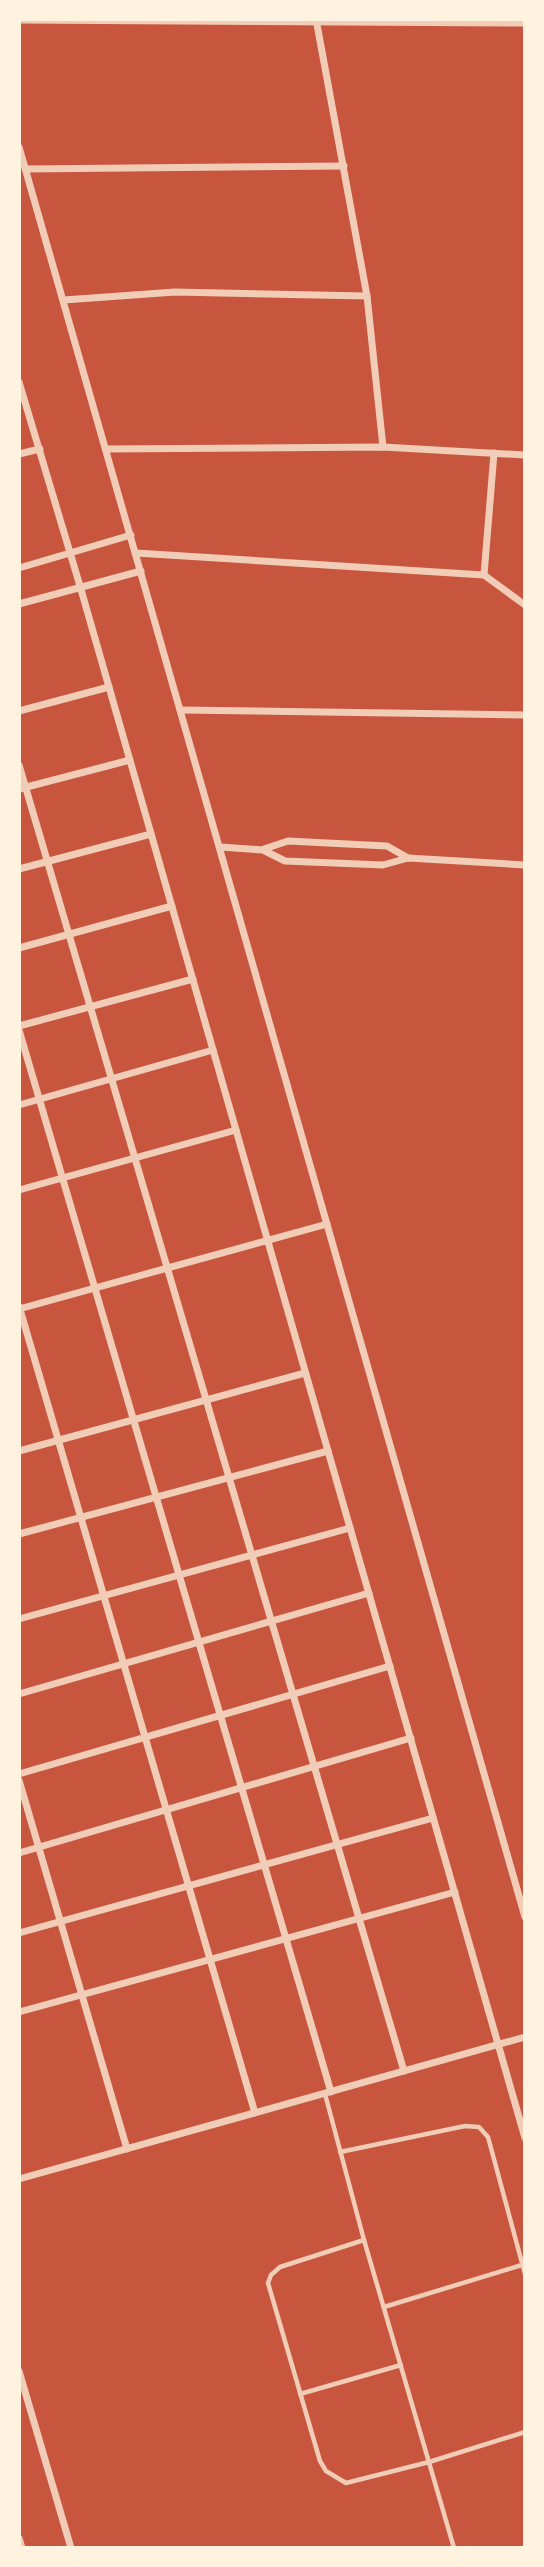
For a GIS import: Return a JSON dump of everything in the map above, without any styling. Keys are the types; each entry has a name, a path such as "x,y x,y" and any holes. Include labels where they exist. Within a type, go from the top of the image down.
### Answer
{"street":[{"path":"19,20 525,23"},
{"path":"317,20 367,296 383,447"},
{"path":"19,147 525,1917"},
{"path":"26,169 344,166"},
{"path":"64,300 174,292 367,296"},
{"path":"19,382 80,586 525,2138"},
{"path":"106,449 383,447 525,454"},
{"path":"19,454 40,449"},
{"path":"484,575 494,453"},
{"path":"19,568 131,535"},
{"path":"136,553 484,575 525,605"},
{"path":"19,604 141,571"},
{"path":"19,711 109,687"},
{"path":"181,710 525,715"},
{"path":"23,788 130,760"},
{"path":"19,765 23,788 48,862 404,2071"},
{"path":"19,869 151,834"},
{"path":"263,850 288,841 387,846 408,858"},
{"path":"220,847 263,850 285,861 383,865 408,858 525,865"},
{"path":"19,948 172,906"},
{"path":"192,979 19,1028 265,1865 328,2092"},
{"path":"19,1105 213,1050"},
{"path":"19,1190 236,1130"},
{"path":"255,2113 19,1308 327,1224"},
{"path":"19,1451 306,1373"},
{"path":"19,1534 328,1451"},
{"path":"19,1619 350,1528"},
{"path":"19,1694 369,1593"},
{"path":"19,1774 390,1666"},
{"path":"19,1853 411,1738"},
{"path":"19,1780 127,2149"},
{"path":"19,1933 433,1818"},
{"path":"19,2012 454,1892"},
{"path":"19,2179 525,2037"},
{"path":"19,2371 71,2548"},
{"path":"19,2538 22,2548"}],"lane":[{"path":"328,2092 364,2240 454,2548"},
{"path":"341,2152 466,2126 479,2127 488,2137 525,2274"},
{"path":"364,2240 280,2267 271,2275 268,2283 320,2461 326,2471 346,2483 429,2462 525,2432"},
{"path":"384,2307 522,2265"},
{"path":"300,2394 401,2365"}]}
